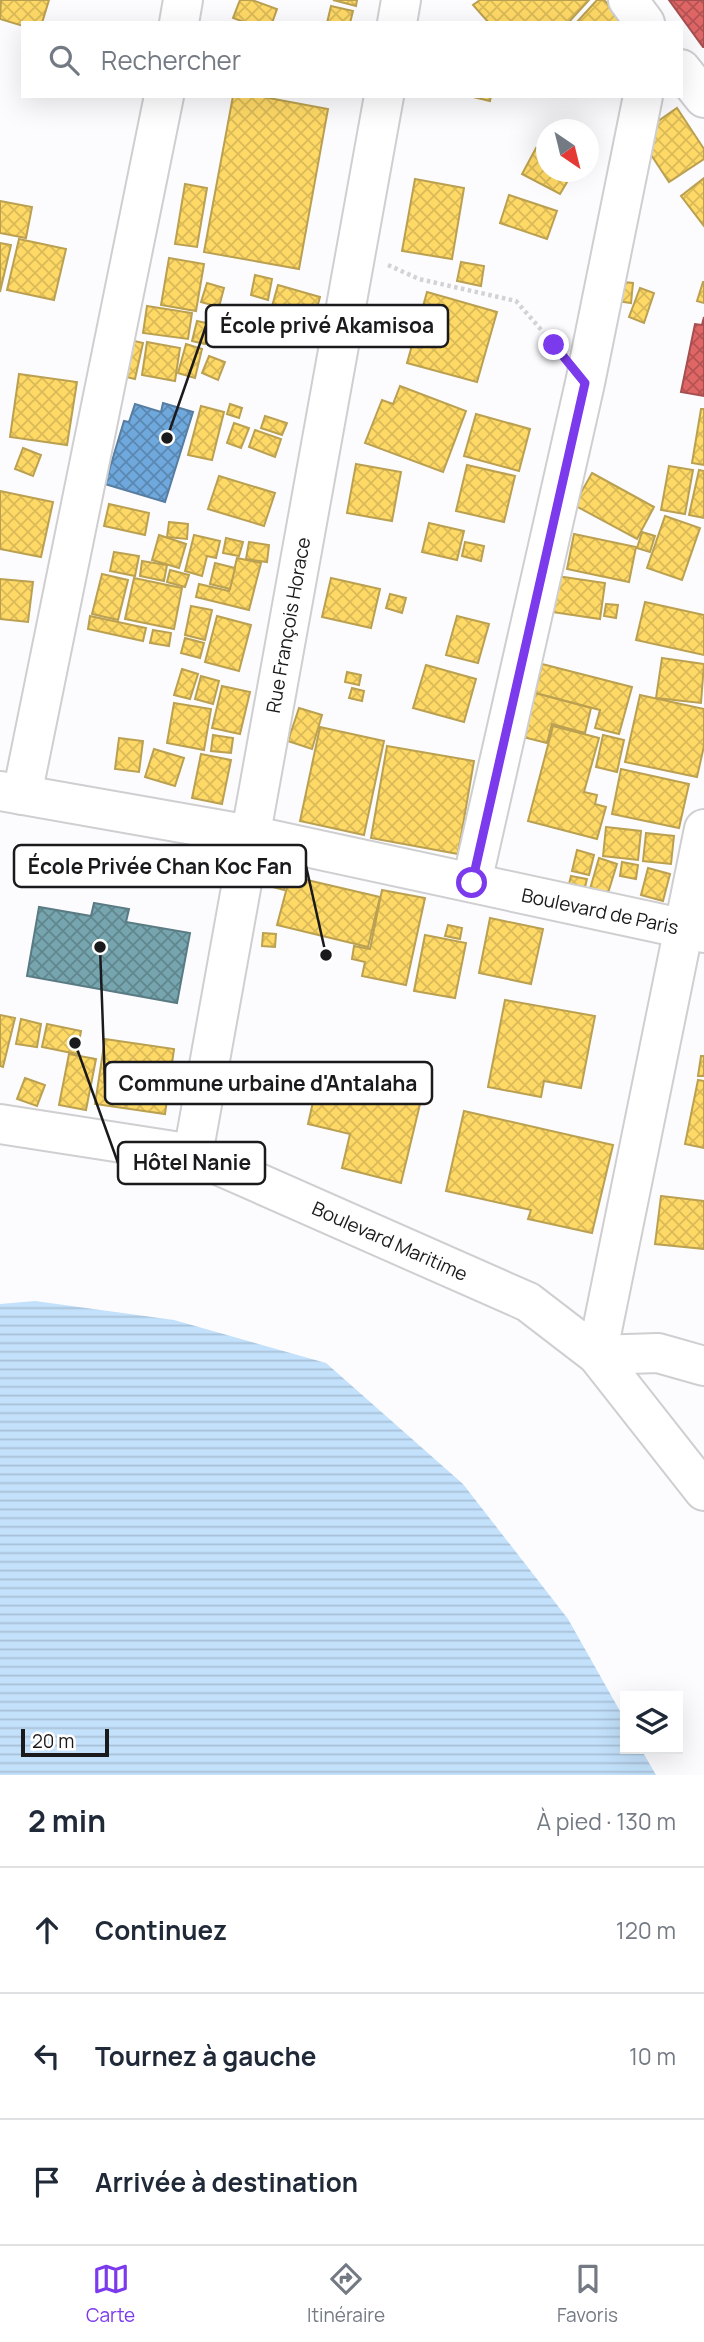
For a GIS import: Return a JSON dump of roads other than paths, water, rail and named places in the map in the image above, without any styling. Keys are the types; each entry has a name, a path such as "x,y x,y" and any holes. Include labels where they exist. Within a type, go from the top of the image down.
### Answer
{"street":[{"path":"179,21 183,0"},
{"path":"397,21 401,0"},
{"path":"628,0 644,21"},
{"path":"683,72 704,98"},
{"path":"11,793 164,98"},
{"name":"Rue François Horace","path":"193,1154 384,98"},
{"path":"472,883 585,383 643,98"},
{"name":"Boulevard de Paris","path":"11,793 250,835 694,931"},
{"path":"704,828 694,931 597,1354 658,1353 704,1366"},
{"name":"Boulevard Maritime","path":"0,1124 193,1154 528,1301 597,1354 704,1491"}],"water":[{"path":"35,1301 174,1320 326,1363 463,1484 568,1619 620,1711 620,1754 644,1754 656,1775 0,1775 0,1304"}],"place":[{"name":"École privé Akamisoa","path":"167,438"},
{"name":"Commune urbaine d'Antalaha","path":"100,947"},
{"name":"École Privée Chan Koc Fan","path":"326,955"},
{"name":"Hôtel Nanie","path":"75,1043"}]}
